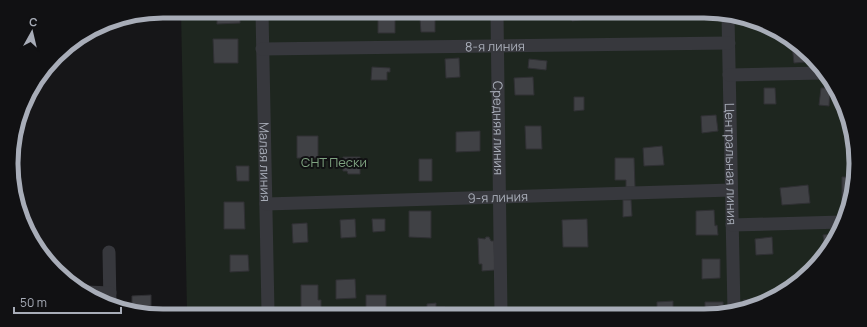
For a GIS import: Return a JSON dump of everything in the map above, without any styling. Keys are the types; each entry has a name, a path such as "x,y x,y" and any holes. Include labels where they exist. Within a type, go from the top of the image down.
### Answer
{"street":[{"name":"Малая линия","path":"262,18 268,309"},
{"name":"Средняя линия","path":"496,18 501,309"},
{"name":"Центральная линия","path":"728,20 734,306"},
{"name":"8-я линия","path":"262,49 729,43"},
{"path":"729,75 817,73"},
{"name":"9-я линия","path":"266,204 731,190"},
{"path":"732,225 837,222"},
{"path":"109,252 110,298"}],"green space":[{"name":"СНТ Пески","path":"181,18 722,19 741,23 768,33 799,54 819,75 830,91 844,126 849,154 848,182 838,219 830,236 813,259 792,279 768,294 741,304 713,309 187,309"}],"building":[{"path":"217,18 240,18 240,23 217,24"},
{"path":"395,18 395,33 378,33 378,19"},
{"path":"572,18 587,19 572,21"},
{"path":"420,19 435,19 435,32 421,32"},
{"path":"213,39 238,39 238,63 214,63"},
{"path":"792,48 806,62 794,63"},
{"path":"459,58 460,77 446,78 445,59"},
{"path":"529,59 547,61 546,70 528,68"},
{"path":"372,67 390,68 390,72 387,72 387,80 371,80"},
{"path":"533,77 534,95 515,95 514,78"},
{"path":"764,88 775,88 776,104 764,104"},
{"path":"821,88 828,88 830,91 829,106 819,105"},
{"path":"574,97 584,97 584,110 574,111"},
{"path":"716,115 718,131 702,133 701,116"},
{"path":"525,126 541,126 542,149 526,149"},
{"path":"480,131 480,151 456,152 456,132"},
{"path":"297,136 318,136 318,158 310,158 310,163 303,163 303,158 297,158"},
{"path":"662,146 664,165 644,166 643,148"},
{"path":"343,157 360,157 360,174 348,174 347,171 343,171"},
{"path":"615,158 634,158 635,187 626,187 626,180 615,180"},
{"path":"419,159 432,159 432,181 419,181"},
{"path":"236,166 249,166 249,181 237,181"},
{"path":"842,177 849,177 844,201 842,202"},
{"path":"808,185 810,203 782,205 780,188"},
{"path":"623,200 631,200 632,216 623,217"},
{"path":"224,202 244,202 245,229 224,229"},
{"path":"714,210 715,226 717,225 718,235 696,235 696,211"},
{"path":"409,211 431,211 431,238 409,237"},
{"path":"355,219 356,237 341,238 340,220"},
{"path":"372,219 385,219 385,231 373,232"},
{"path":"587,219 588,247 563,247 562,220"},
{"path":"307,223 308,242 293,243 292,224"},
{"path":"831,234 824,243 823,235"},
{"path":"486,237 489,237 491,241 494,241 495,270 482,271 482,264 479,264 478,238 485,239"},
{"path":"772,237 773,254 756,255 755,239"},
{"path":"230,255 248,255 249,271 230,272"},
{"path":"702,259 720,259 720,278 702,279"},
{"path":"355,279 356,298 336,299 336,280"},
{"path":"301,285 318,285 318,300 321,300 321,309 299,309 301,308"},
{"path":"151,295 151,309 132,305 132,296"},
{"path":"366,295 386,295 386,309 366,309"},
{"path":"755,299 743,303 743,300"},
{"path":"673,301 673,309 657,309 657,302"},
{"path":"705,302 723,302 723,308 705,309"},
{"path":"436,303 436,307 445,307 445,309 419,309 427,307 427,304"}]}
